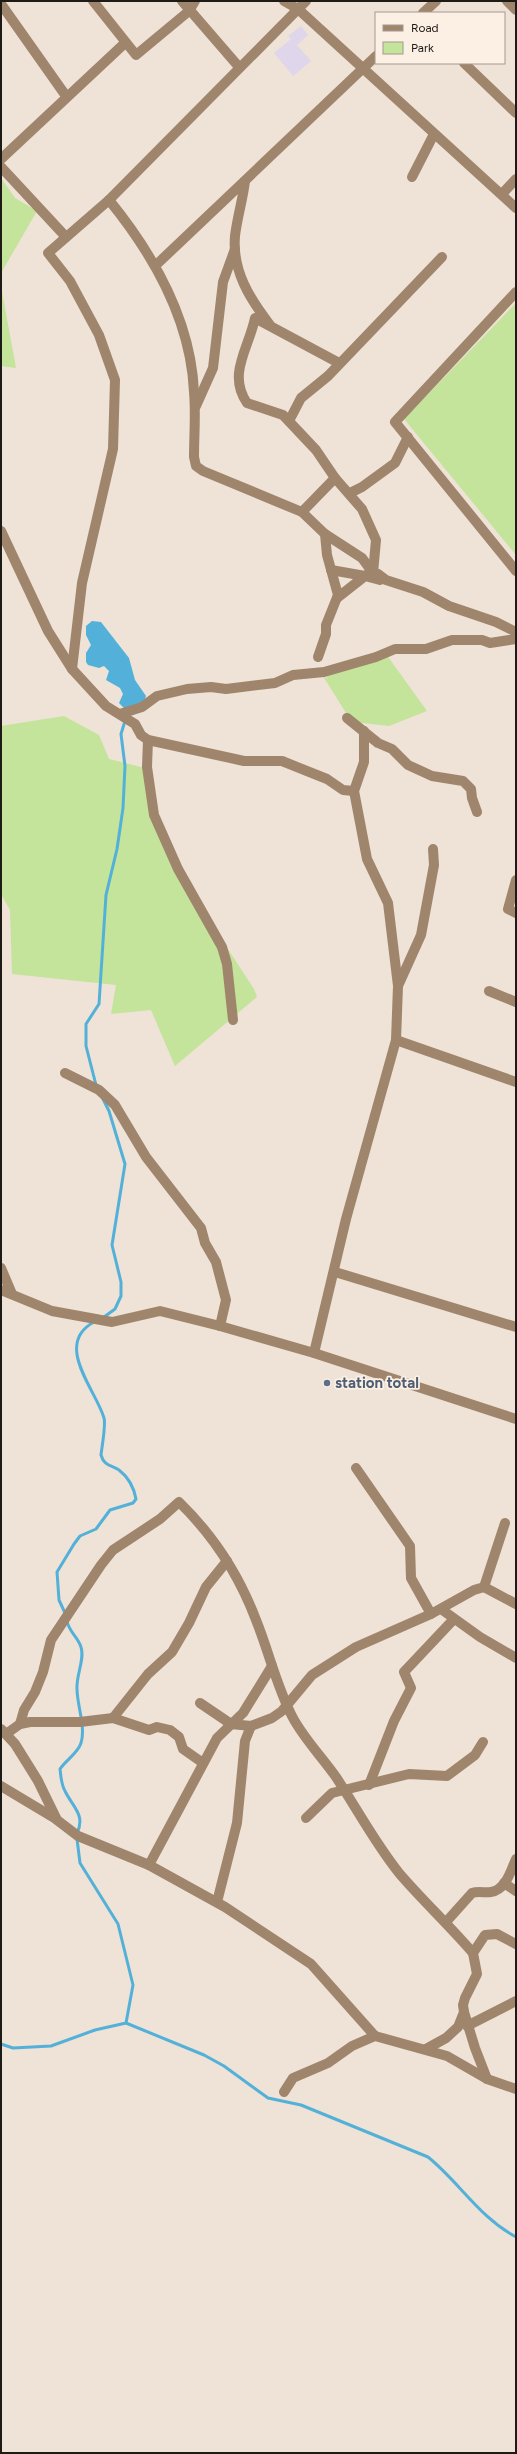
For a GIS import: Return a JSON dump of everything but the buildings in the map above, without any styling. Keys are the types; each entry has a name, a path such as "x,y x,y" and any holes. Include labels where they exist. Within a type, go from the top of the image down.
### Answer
{"street":[{"path":"93,1 124,43 136,55 189,11 195,1"},
{"path":"182,1 189,11 239,67"},
{"path":"284,1 298,9 516,208"},
{"path":"72,669 82,583 112,449 114,380 99,335 74,288 48,254 109,200 306,1"},
{"path":"424,12 436,1"},
{"path":"507,1 516,10"},
{"path":"1,4 66,96"},
{"path":"1,159 66,96 124,43"},
{"path":"155,266 375,57"},
{"path":"465,64 516,113"},
{"path":"412,177 434,134"},
{"path":"1,167 66,237"},
{"path":"502,194 516,179"},
{"path":"245,181 235,249 241,279 251,300 272,327"},
{"path":"109,200 155,266 172,300 185,339 194,391 194,457 196,466 203,471 302,512 325,534 362,558 370,574"},
{"path":"194,409 213,368 223,282 235,249"},
{"path":"289,421 301,398 328,376 442,257"},
{"path":"516,292 395,422 408,436 516,571"},
{"path":"337,598 370,574 376,540 362,509 350,493 335,478 316,450 289,421 283,415 247,403 238,387 238,366 252,335 255,318 339,363"},
{"path":"350,493 362,487 394,463 408,436"},
{"path":"302,512 335,478"},
{"path":"1,531 48,631 72,669 106,706 135,724 142,735 148,740 244,761 282,761 327,779 343,790 354,791"},
{"path":"318,657 326,634 326,625 337,598 337,590 331,570 325,534"},
{"path":"331,570 378,574 386,580 423,592 449,606 496,622 516,632"},
{"path":"120,714 142,707 157,696 187,689 211,687 226,689 275,683 293,675 324,672 376,657 395,648 426,649 452,640 482,640 490,643 516,639"},
{"path":"346,718 392,749 408,765 432,776 463,781 471,789 472,798 477,812"},
{"path":"314,1353 335,1272 346,1219 396,1040 398,986 388,903 368,859 354,791 364,762 364,731"},
{"path":"148,740 147,767 154,816 178,869 222,947 227,964 233,1020"},
{"path":"398,986 421,935 434,865 433,849"},
{"path":"516,880 508,909 516,913"},
{"path":"489,991 516,1002"},
{"path":"396,1040 516,1082"},
{"path":"65,1073 99,1090 115,1105 146,1157 201,1228 205,1242 216,1262 226,1300 220,1326"},
{"path":"1,1268 12,1294"},
{"path":"335,1272 516,1327"},
{"path":"1,1290 52,1311 112,1322 160,1311 220,1326 314,1353 516,1419"},
{"path":"356,1468 410,1546 412,1578 431,1614"},
{"path":"20,1724 24,1710 35,1692 43,1672 51,1640 101,1565 113,1550 160,1519 179,1502 206,1530 227,1561 256,1618 286,1705 312,1747 345,1791 399,1873 473,1952 477,1974 463,2005 467,2026 487,2079"},
{"path":"484,1587 505,1523"},
{"path":"113,1718 148,1674 172,1652 189,1624 206,1587 227,1561"},
{"path":"200,1703 231,1724 251,1726 272,1718 286,1705 312,1675 356,1646 431,1614 474,1590 484,1587 516,1604"},
{"path":"441,1609 454,1619 516,1658"},
{"path":"369,1785 394,1722 411,1688 404,1672 454,1619"},
{"path":"149,1865 217,1738 242,1713 272,1666"},
{"path":"57,1820 38,1781 3,1731 20,1724 40,1722 85,1722 113,1718 149,1730 157,1727 170,1730 179,1737 183,1749 203,1763"},
{"path":"217,1902 237,1823 245,1741 251,1726"},
{"path":"306,1818 332,1793 409,1774 446,1776 475,1755 483,1742"},
{"path":"1,1786 57,1820 78,1836 149,1865 217,1902 311,1964 375,2036 447,2056 487,2079 516,2089"},
{"path":"446,1922 472,1893 492,1892 504,1883 516,1859"},
{"path":"504,1883 516,1890"},
{"path":"473,1952 481,1939 491,1933 497,1934 516,1944"},
{"path":"467,2026 516,2000"},
{"path":"426,2049 446,2038 458,2027 464,2012"},
{"path":"284,2092 293,2078 328,2063 352,2046 375,2036"}],"shaded area":[{"path":"301,26 308,35 297,45 311,61 293,76 274,53 291,39 288,36"}],"green space":[{"path":"1,178 15,198 37,211 1,273"},
{"path":"1,286 16,368 1,366"},
{"path":"516,303 516,555 404,419"},
{"path":"386,654 427,711 389,726 354,722 346,713 323,676 328,679 324,672"},
{"path":"64,716 99,735 109,759 145,768 147,795 177,871 254,989 257,997 175,1066 151,1010 111,1014 116,985 12,974 10,910 1,894 1,726"}],"water":[{"path":"92,621 101,622 129,658 135,680 146,696 144,702 125,709 119,703 123,694 120,688 106,680 109,671 104,666 99,668 88,665 86,662 86,653 91,645 86,635 86,626"}],"waterway":[{"path":"96,1085 86,1046 86,1024 99,1004 106,895 117,849 123,808 125,766 121,734 125,721"},
{"path":"103,1099 109,1111 125,1164 112,1245 121,1282 121,1296 115,1309 104,1317"},
{"path":"65,1613 59,1600 57,1572 74,1544 80,1536 96,1529 110,1510 133,1503 136,1499 128,1479 119,1470 108,1465 102,1459 104,1418 81,1368 77,1355 77,1342 82,1331 94,1322"},
{"path":"67,1621 80,1643 82,1652 77,1684 78,1702 82,1723 82,1737 81,1743 77,1750 60,1769 61,1780 64,1788 79,1816 80,1821 77,1833"},
{"path":"77,1839 80,1863 118,1924 133,1985 126,2023"},
{"path":"1,2044 13,2048 51,2046 95,2030 126,2023 204,2055 224,2066 268,2098 301,2105 428,2157 450,2177 491,2220 516,2237"}],"place":[{"name":"station total","path":"327,1383"}]}
